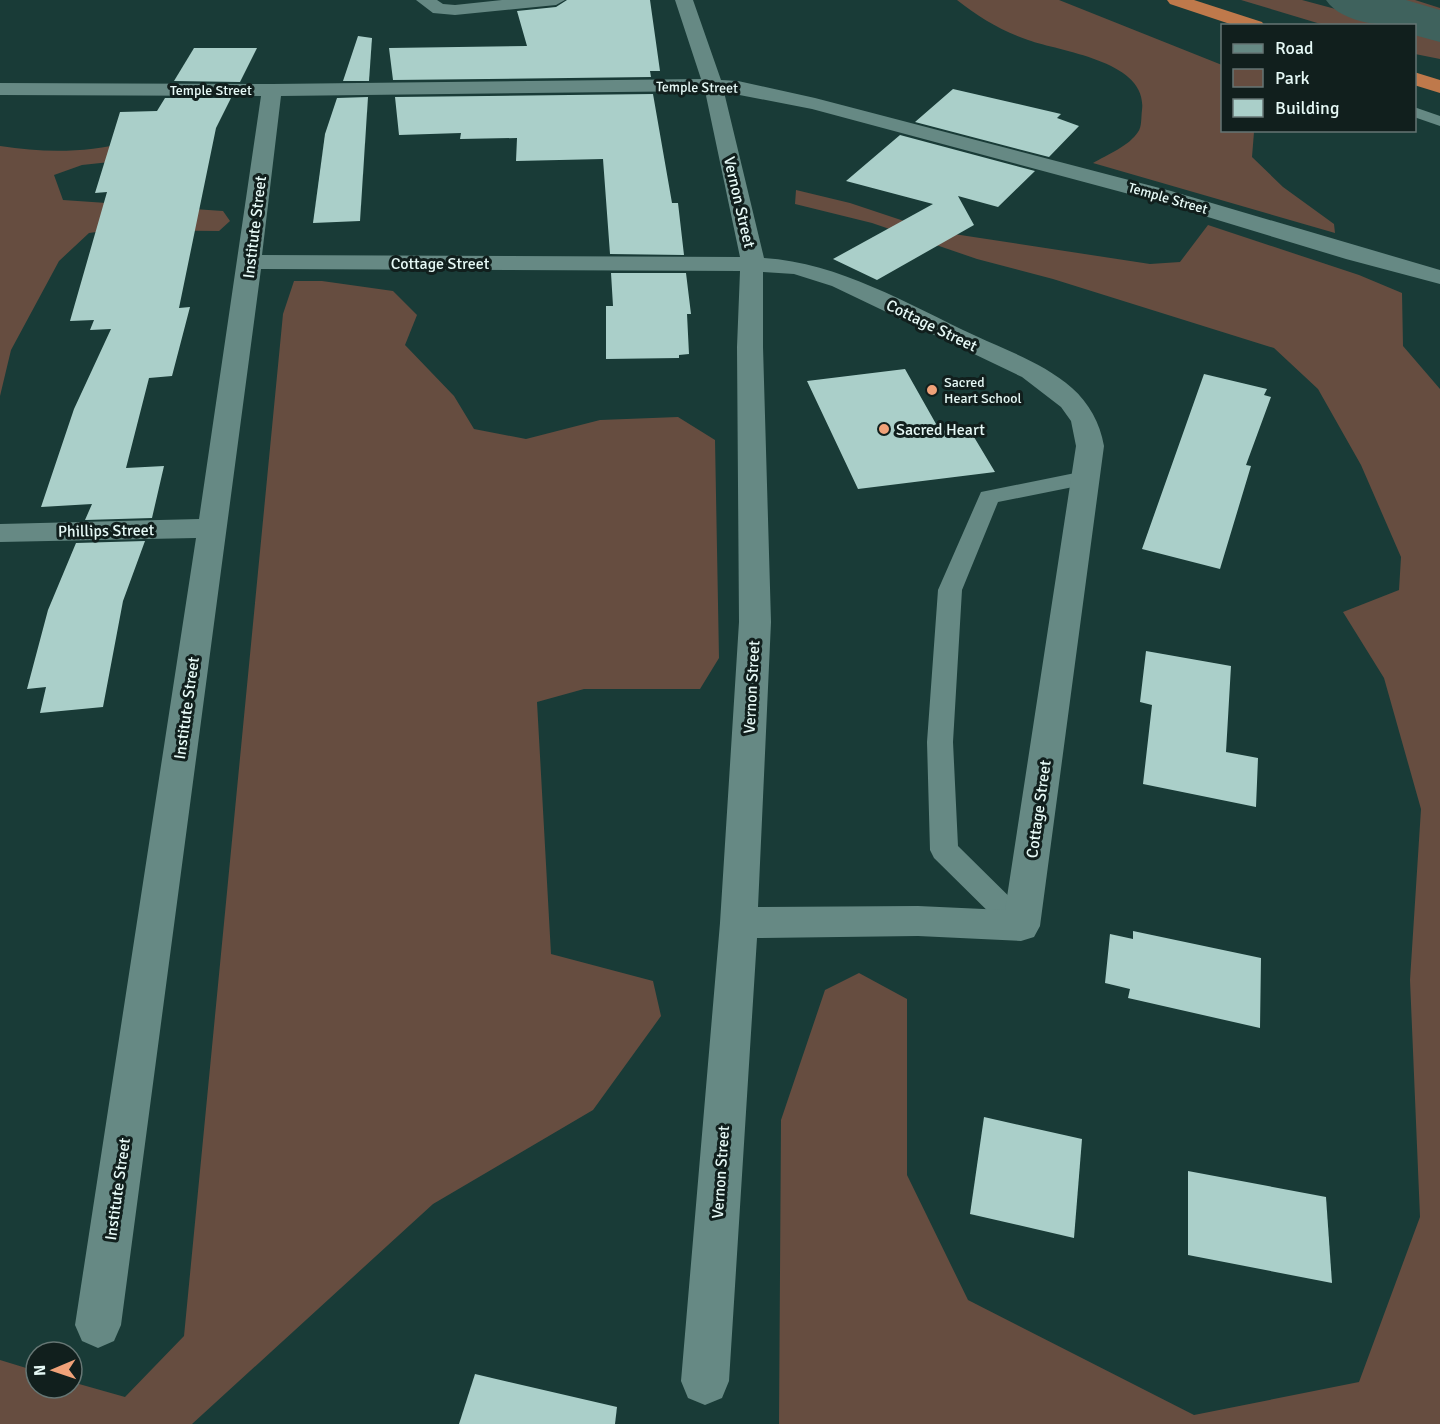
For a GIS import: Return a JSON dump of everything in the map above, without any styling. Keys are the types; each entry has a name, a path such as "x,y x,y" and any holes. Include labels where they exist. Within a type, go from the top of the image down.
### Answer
{"highway":[{"path":"1176,0 1250,24"},
{"path":"1416,79 1440,87"}],"street":[{"path":"425,0 439,9 455,10 556,0"},
{"name":"Vernon Street","path":"684,0 713,85 752,256 750,347 755,622 739,923 705,1381"},
{"name":"Temple Street","path":"0,89 272,90 713,85 750,89 1163,196 1354,254 1440,277"},
{"name":"Institute Street","path":"98,1325 250,262 272,90"},
{"name":"Cottage Street","path":"250,262 752,264 797,267 840,281 1048,381 1070,399 1085,423 1090,446 1021,926"},
{"name":"Phillips Street","path":"0,532 212,528"},
{"path":"739,923 918,921 1021,926"}],"lane":[{"path":"1416,113 1440,121"},
{"path":"1021,926 944,850 940,742 950,590 989,497 1085,478"}],"green space":[{"path":"957,0 1059,0 1221,65 1221,132 1254,132 1252,157 1283,187 1334,224 1335,233 1093,163 1123,146 1139,130 1142,110 1140,93 1132,80 1118,69 1100,61 1028,40 982,18"},
{"path":"1241,0 1302,0 1391,24 1321,24"},
{"path":"1372,0 1415,0 1440,8 1440,19"},
{"path":"1416,31 1440,39 1440,59 1416,54"},
{"path":"129,142 138,159 82,165 54,175 63,200 223,211 230,221 219,231 111,230 89,233 59,261 11,350 0,396 0,146 65,151"},
{"path":"796,190 850,203 934,231 1150,264 1180,262 1208,225 1359,275 1402,293 1403,346 1440,389 1440,1424 779,1424 781,1120 825,990 859,973 907,999 907,1175 968,1300 1194,1415 1359,1382 1420,1217 1410,980 1421,809 1384,678 1343,612 1399,590 1401,557 1361,465 1318,389 1274,348 1053,279 977,259 872,223 795,204"},
{"path":"294,281 322,281 393,291 417,315 405,345 454,396 474,429 526,439 600,420 678,417 715,440 719,658 700,689 584,689 537,702 551,954 653,981 661,1016 593,1110 433,1204 192,1424 0,1424 0,1360 24,1367 24,1400 84,1400 84,1385 125,1397 184,1336 283,314"}],"building":[{"path":"567,0 650,0 660,71 650,71 651,77 393,80 389,48 527,46 517,11 556,7"},
{"path":"358,36 372,38 369,81 343,81"},
{"path":"194,48 257,48 240,82 174,81"},
{"path":"953,89 1061,114 1057,118 1079,126 1049,157 915,122"},
{"path":"653,94 672,203 678,203 684,255 610,254 603,159 516,161 517,138 460,139 461,133 399,135 395,97"},
{"path":"368,97 360,221 313,223 325,134 337,98"},
{"path":"165,98 231,98 216,128 179,308 190,307 172,376 149,378 126,468 164,466 152,518 85,520 92,504 41,507 74,409 111,329 90,330 94,320 70,321 107,192 95,193 120,112 157,111"},
{"path":"900,135 1035,171 998,207 958,196 974,225 877,280 833,259 933,204 846,181"},
{"path":"611,273 686,273 691,314 687,314 689,354 679,355 679,358 606,359 606,306 613,306"},
{"name":"Sacred Heart","path":"905,369 940,431 968,427 995,472 858,489 807,381"},
{"path":"1204,374 1267,389 1264,395 1271,397 1246,465 1251,466 1220,569 1142,549"},
{"path":"145,541 123,601 103,707 40,713 46,687 27,689 48,610 76,543"},
{"path":"1146,651 1231,666 1226,752 1258,758 1256,807 1143,784 1152,705 1140,702"},
{"path":"1133,931 1261,958 1260,1028 1128,998 1130,989 1105,983 1110,934 1133,939"},
{"path":"984,1117 1082,1139 1074,1238 970,1214"},
{"path":"1188,1171 1326,1197 1332,1283 1188,1255"},
{"path":"475,1374 617,1407 615,1424 459,1424"}],"waterway":[{"path":"1351,0 1440,26"}],"place":[{"name":"Sacred Heart School","path":"932,390"},
{"name":"Sacred Heart","path":"884,429"}]}
